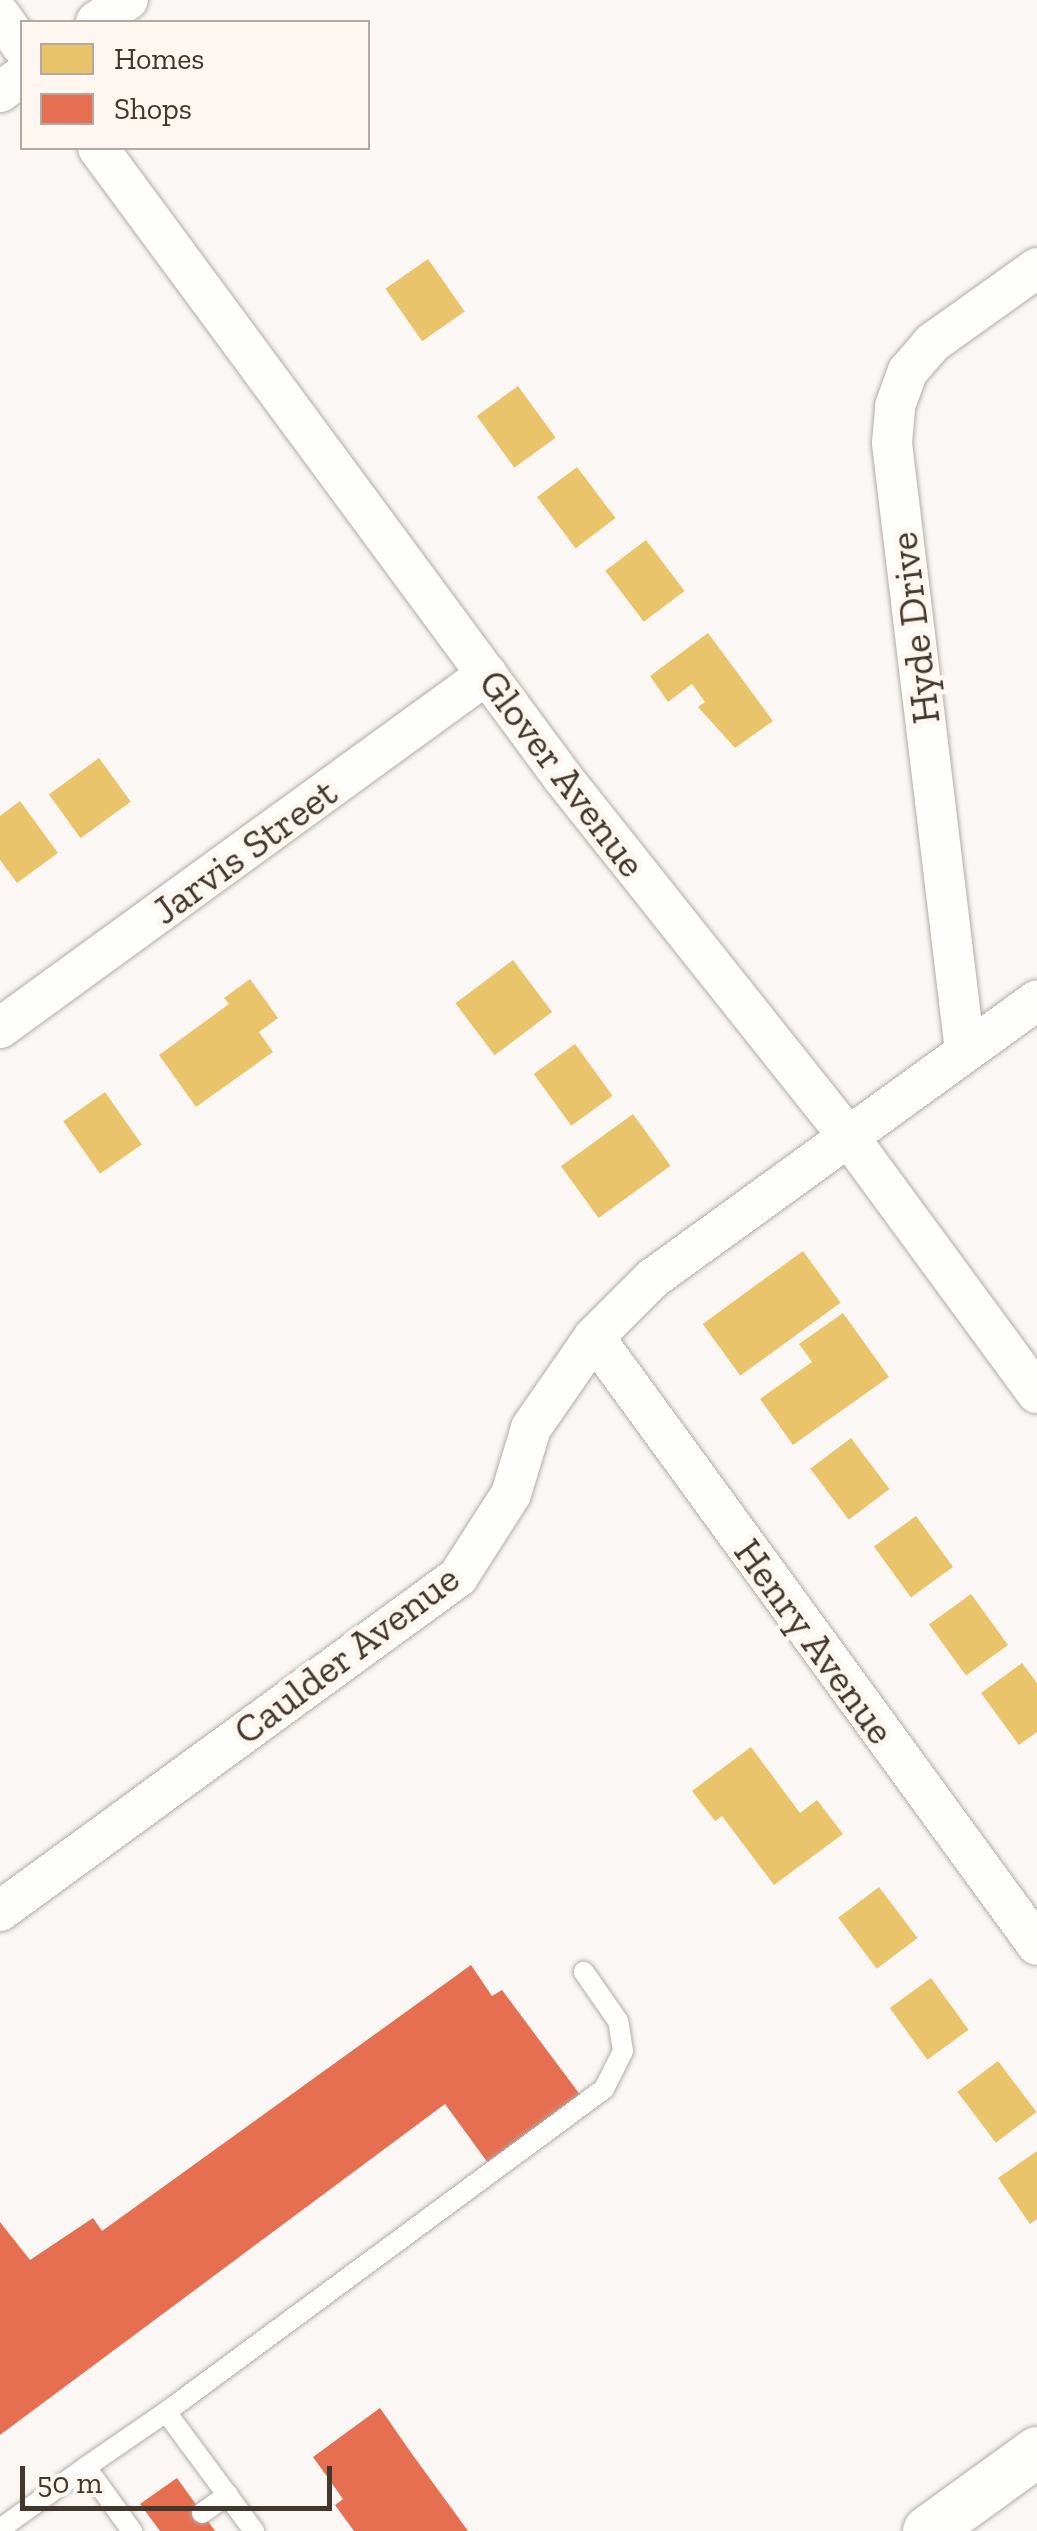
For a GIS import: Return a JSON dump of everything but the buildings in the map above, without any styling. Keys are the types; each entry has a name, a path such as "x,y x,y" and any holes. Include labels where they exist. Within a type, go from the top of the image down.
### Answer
{"street":[{"path":"99,20 128,0"},
{"path":"0,15 20,43"},
{"name":"Glover Avenue","path":"99,150 487,674 848,1136 1037,1393"},
{"name":"Hyde Drive","path":"965,1052 892,443 894,406 908,372 932,343 1037,268"},
{"name":"Jarvis Street","path":"0,1028 487,674"},
{"name":"Caulder Avenue","path":"0,1911 458,1578 511,1494 531,1428 594,1337 652,1279 1037,1000"},
{"name":"Henry Avenue","path":"594,1337 1037,1945"},
{"path":"928,2531 1037,2452"}],"lane":[{"path":"0,2529 166,2412 604,2089 623,2051 618,2021 584,1972"},
{"path":"166,2412 254,2531"},
{"path":"86,2467 132,2531"},
{"path":"202,2513 228,2496"}]}
